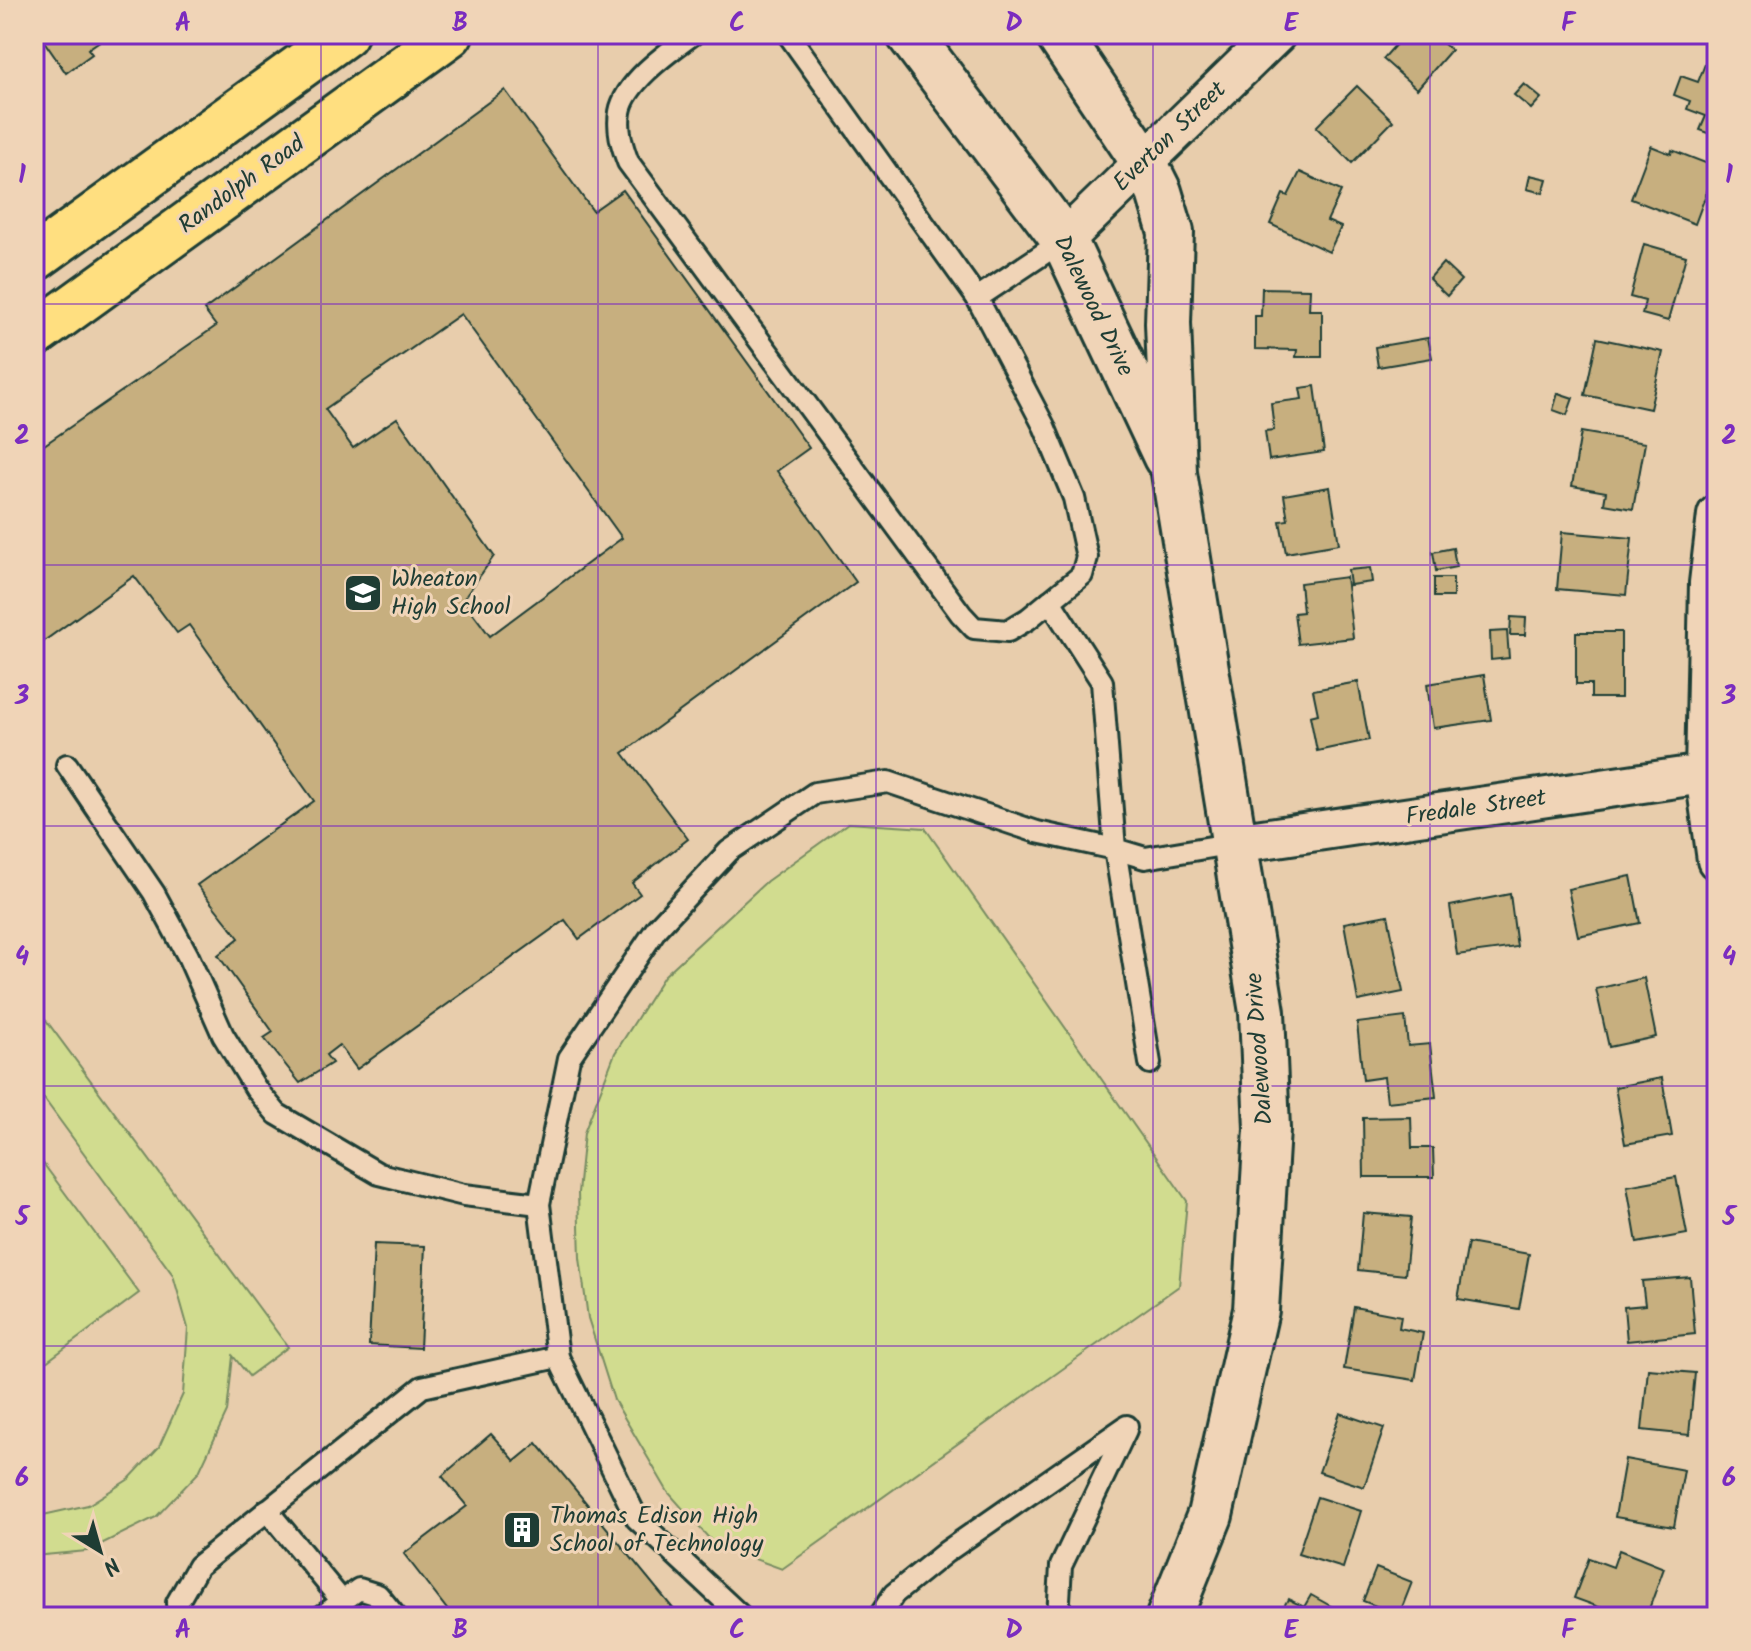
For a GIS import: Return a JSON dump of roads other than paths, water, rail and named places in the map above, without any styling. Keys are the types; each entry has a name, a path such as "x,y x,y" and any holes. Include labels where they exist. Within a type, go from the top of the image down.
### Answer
{"main road":[{"path":"34,259 345,34"},
{"name":"Randolph Road","path":"34,335 450,34"}],"street":[{"name":"Dalewood Drive","path":"909,34 1064,240 1174,473"},
{"name":"Dalewood Drive","path":"1058,34 1144,162 1159,192 1171,232 1168,323 1174,473 1263,1022 1267,1129 1256,1310 1210,1515 1169,1617"},
{"name":"Everton Street","path":"1064,240 1276,34"},
{"path":"1717,515 1709,583 1711,773 1717,860"},
{"name":"Fredale Street","path":"1235,843 1711,773"}],"lane":[{"path":"693,34 657,61 631,90 620,110 619,136 628,162 961,614 974,628 1008,631 1028,619 1082,575 1087,557 1074,498 1044,426 977,298 788,34"},
{"path":"977,298 1064,240"},
{"path":"1050,601 1102,682 1115,849 1150,1063"},
{"path":"67,765 154,893 188,956 223,1035 256,1089 277,1114 379,1174 464,1195 539,1204"},
{"path":"742,1617 637,1519 558,1357 539,1204 569,1058 657,928 729,851 815,793 888,782 1037,832 1145,858 1235,843"},
{"path":"178,1617 177,1603 198,1566 422,1387 558,1357"},
{"path":"879,1617 894,1594 946,1552 1127,1426 1061,1566 1058,1617"},
{"path":"267,1510 341,1600"},
{"path":"321,1617 359,1589 378,1595 396,1617"}],"place":[{"name":"Wheaton High School","path":"363,593"},
{"name":"Thomas Edison High School of Technology","path":"522,1530"}]}
